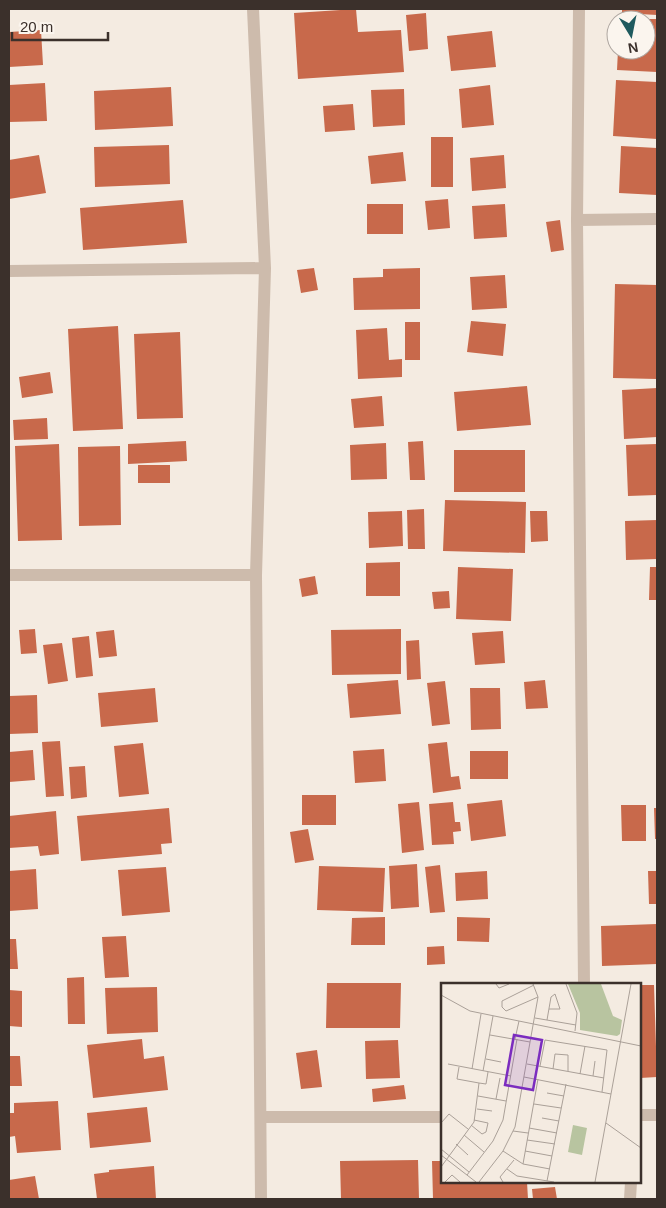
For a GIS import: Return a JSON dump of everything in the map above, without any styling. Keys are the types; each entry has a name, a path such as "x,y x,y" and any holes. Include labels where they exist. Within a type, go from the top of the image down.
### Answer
{"street":[{"path":"253,9 265,268 256,574 261,1117 260,1199"},
{"path":"579,9 577,220 584,983"},
{"path":"577,220 657,219"},
{"path":"9,271 265,268"},
{"path":"9,575 256,574"},
{"path":"641,1115 657,1115"},
{"path":"261,1117 441,1117"},
{"path":"630,1199 631,1183"}],"building":[{"path":"356,9 358,32 401,30 404,72 298,79 294,13"},
{"path":"657,9 657,15 656,10 622,10"},
{"path":"426,13 428,49 409,51 406,15"},
{"path":"657,19 657,72 617,70 618,60 656,60"},
{"path":"41,30 43,65 9,67 9,32"},
{"path":"492,31 496,67 451,71 447,36"},
{"path":"616,80 657,82 657,139 613,136"},
{"path":"45,83 47,121 9,122 9,85"},
{"path":"490,85 494,125 462,128 459,89"},
{"path":"171,87 173,126 95,130 94,91"},
{"path":"404,89 405,125 373,127 371,90"},
{"path":"353,104 355,130 325,132 323,106"},
{"path":"431,137 453,137 453,187 431,187"},
{"path":"169,145 170,184 95,187 94,147"},
{"path":"621,146 657,148 657,195 619,193"},
{"path":"403,152 406,181 371,184 368,156"},
{"path":"39,155 46,193 9,199 9,160"},
{"path":"504,155 506,188 472,191 470,158"},
{"path":"448,199 450,228 428,230 425,201"},
{"path":"183,200 187,243 83,250 80,208"},
{"path":"367,204 403,204 403,234 367,234"},
{"path":"505,204 507,237 474,239 472,206"},
{"path":"560,220 564,250 551,252 546,222"},
{"path":"314,268 318,290 301,293 297,270"},
{"path":"420,268 420,309 354,310 353,278 383,277 383,269"},
{"path":"505,275 507,308 472,310 470,277"},
{"path":"615,284 657,285 657,379 613,378"},
{"path":"471,321 506,324 503,356 467,352"},
{"path":"405,322 420,322 420,360 405,360"},
{"path":"118,326 123,429 73,431 68,329"},
{"path":"387,328 389,360 402,359 402,377 358,379 356,330"},
{"path":"180,332 183,418 137,419 134,334"},
{"path":"50,372 53,393 22,398 19,377"},
{"path":"527,386 531,425 457,431 454,392"},
{"path":"657,388 657,437 624,439 622,390"},
{"path":"382,396 384,426 354,428 351,399"},
{"path":"47,418 48,439 14,440 13,420"},
{"path":"186,441 187,461 128,464 128,444"},
{"path":"423,441 425,480 410,480 408,442"},
{"path":"386,443 387,479 351,480 350,445"},
{"path":"59,444 62,540 18,541 15,446"},
{"path":"657,444 657,495 628,496 626,445"},
{"path":"120,446 121,525 79,526 78,447"},
{"path":"454,450 525,450 525,492 454,492"},
{"path":"138,465 170,465 170,483 138,483"},
{"path":"445,500 526,502 525,553 443,551"},
{"path":"424,509 425,549 408,549 407,510"},
{"path":"402,511 403,546 369,548 368,512"},
{"path":"530,511 547,511 548,541 531,542"},
{"path":"657,520 657,559 626,560 625,521"},
{"path":"400,562 400,596 366,596 366,563"},
{"path":"458,567 513,569 511,621 456,619"},
{"path":"650,567 657,567 657,600 649,600"},
{"path":"315,576 318,594 302,597 299,579"},
{"path":"449,591 450,608 434,609 432,592"},
{"path":"35,629 37,653 21,654 19,630"},
{"path":"401,629 401,674 332,675 331,630"},
{"path":"114,630 117,656 99,658 96,632"},
{"path":"503,631 505,663 475,665 472,633"},
{"path":"89,636 93,676 76,678 72,638"},
{"path":"419,640 421,679 407,680 406,641"},
{"path":"62,643 68,681 48,684 43,645"},
{"path":"398,680 401,714 350,718 347,684"},
{"path":"545,680 548,708 526,709 524,682"},
{"path":"445,681 450,724 432,726 427,683"},
{"path":"155,688 158,722 101,727 98,693"},
{"path":"470,688 500,688 501,729 471,730"},
{"path":"37,695 38,733 9,734 9,696"},
{"path":"60,741 64,796 46,797 42,742"},
{"path":"447,742 451,777 459,776 461,789 433,793 428,744"},
{"path":"143,743 149,794 119,797 114,746"},
{"path":"384,749 386,781 355,783 353,751"},
{"path":"33,750 35,780 9,782 9,752"},
{"path":"470,751 508,751 508,779 470,779"},
{"path":"85,766 87,797 71,799 69,767"},
{"path":"302,795 336,795 336,825 302,825"},
{"path":"502,800 506,836 471,841 467,804"},
{"path":"419,802 424,850 402,853 398,804"},
{"path":"453,802 455,822 460,822 461,831 453,832 454,844 432,845 429,804"},
{"path":"621,805 646,805 646,841 622,841"},
{"path":"169,808 172,843 161,844 162,854 81,861 77,816"},
{"path":"654,808 657,808 657,839 655,839"},
{"path":"56,811 59,854 40,856 38,846 9,848 9,816"},
{"path":"308,829 314,860 295,863 290,832"},
{"path":"417,864 419,907 391,909 389,866"},
{"path":"440,865 445,912 430,913 425,867"},
{"path":"319,866 385,868 383,912 317,910"},
{"path":"166,867 170,912 122,916 118,870"},
{"path":"36,869 38,909 9,911 9,871"},
{"path":"487,871 488,899 456,901 455,873"},
{"path":"648,871 657,871 657,904 649,904"},
{"path":"385,917 385,945 351,945 352,918"},
{"path":"457,917 490,918 489,942 457,941"},
{"path":"657,924 657,964 602,966 601,926"},
{"path":"126,936 129,977 105,978 102,937"},
{"path":"9,939 16,939 18,969 9,969"},
{"path":"444,946 445,964 427,965 427,947"},
{"path":"84,977 85,1024 68,1024 67,978"},
{"path":"327,983 401,983 400,1028 326,1028"},
{"path":"641,985 654,985 657,1077 641,1078"},
{"path":"157,987 158,1032 107,1034 105,988"},
{"path":"9,990 22,991 22,1027 9,1026"},
{"path":"142,1039 144,1059 164,1056 168,1090 93,1098 87,1045"},
{"path":"398,1040 400,1078 366,1079 365,1041"},
{"path":"317,1050 322,1087 301,1089 296,1053"},
{"path":"9,1056 20,1056 22,1086 9,1086"},
{"path":"404,1085 406,1099 373,1102 372,1089"},
{"path":"58,1101 61,1150 17,1153 15,1136 9,1137 9,1113 14,1113 14,1103"},
{"path":"147,1107 151,1142 90,1148 87,1113"},
{"path":"418,1160 419,1199 341,1199 340,1161"},
{"path":"432,1161 441,1161 441,1183 527,1183 528,1199 433,1199"},
{"path":"154,1166 156,1199 97,1199 94,1174 109,1172 109,1170"},
{"path":"35,1176 39,1199 9,1199 9,1180"},
{"path":"555,1187 557,1199 533,1199 532,1189"}]}
